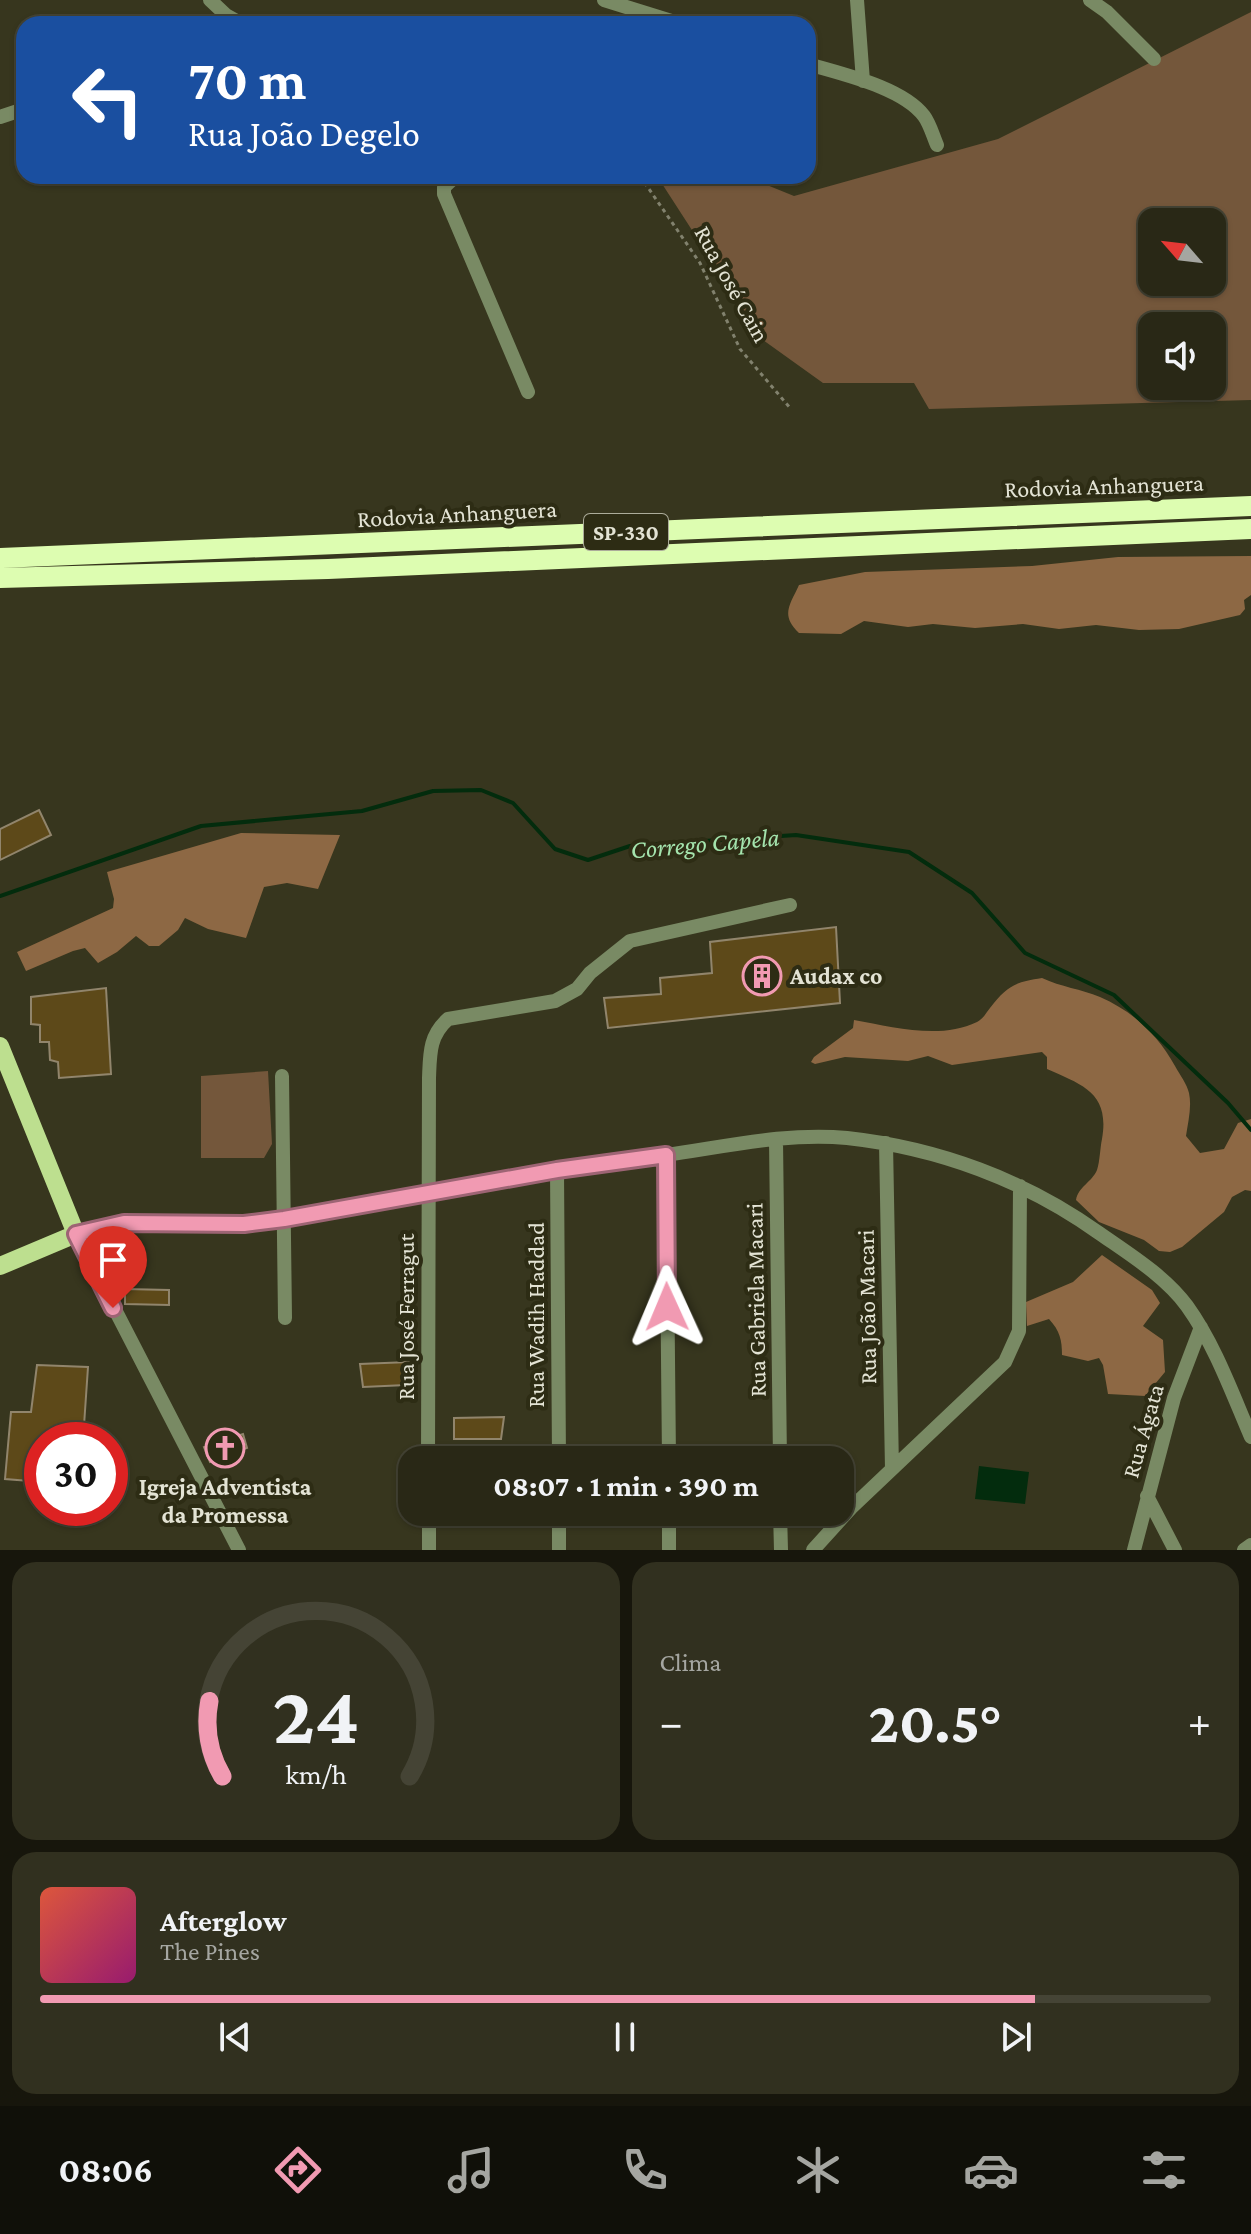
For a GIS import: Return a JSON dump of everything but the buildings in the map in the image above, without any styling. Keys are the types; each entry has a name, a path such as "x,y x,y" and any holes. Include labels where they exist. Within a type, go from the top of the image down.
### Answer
{"highway":[{"name":"Rodovia Anhanguera","path":"0,558 1251,506"},
{"name":"Rodovia Anhanguera","path":"0,578 328,569 1251,529"}],"main road":[{"path":"0,1046 76,1234 0,1266"}],"street":[{"path":"210,0 228,16"},
{"path":"604,0 655,16"},
{"path":"857,0 863,81"},
{"path":"1090,0 1107,12 1154,59"},
{"path":"816,66 863,81 912,104 924,116 937,145"},
{"path":"447,184 444,194 528,392"},
{"name":"Rua José Ferragut","path":"428,1446 429,1078 430,1052 437,1029 448,1019 555,1001 577,989 590,973 630,941 790,905"},
{"path":"282,1076 285,1318"},
{"path":"239,1550 76,1234 124,1223 244,1224 284,1219 557,1170 776,1140 818,1137 886,1143 980,1169 1020,1186 1078,1217 1133,1257 1185,1303 1201,1327 1251,1437"},
{"name":"Rua Gabriela Macari","path":"776,1140 780,1446"},
{"name":"Rua João Macari","path":"886,1143 892,1469"},
{"path":"666,1155 669,1446"},
{"name":"Rua Wadih Haddad","path":"557,1170 559,1446"},
{"path":"813,1550 892,1469 1005,1362 1017,1340 1020,1186"},
{"name":"Rua Ágata","path":"1134,1550 1174,1398 1201,1327"},
{"path":"1147,1496 1175,1550"},
{"path":"429,1526 429,1550"},
{"path":"559,1526 559,1550"},
{"path":"669,1526 669,1550"},
{"path":"780,1526 781,1550"},
{"path":"1244,1550 1251,1545"}],"path":[{"name":"Rua José Cain","path":"646,184 700,263 740,349 791,409"}],"shaded area":[{"path":"1251,12 1251,400 929,409 914,383 823,383 763,340 662,184 765,184 794,196 998,139"},
{"path":"1251,556 1251,595 1244,600 1245,609 1240,615 1179,629 1139,630 1096,625 1059,629 1023,624 975,628 933,624 908,627 864,621 841,634 799,633 788,615 799,585 865,572 1032,566 1118,557"},
{"path":"241,833 340,835 318,889 287,883 264,887 246,938 208,929 185,918 178,930 159,946 149,946 136,936 98,963 85,948 26,971 17,952 113,908 114,899 107,872"},
{"path":"1042,978 1112,1003 1134,1017 1152,1034 1168,1054 1188,1090 1190,1109 1186,1136 1200,1153 1224,1149 1238,1123 1251,1119 1251,1191 1245,1190 1232,1197 1224,1212 1182,1247 1170,1252 1159,1251 1144,1240 1099,1222 1076,1200 1097,1170 1102,1111 1098,1101 1082,1086 1047,1069 1047,1057 1042,1052 952,1065 928,1056 908,1061 845,1057 815,1064 811,1062 853,1028 854,1020 916,1030 963,1027 981,1019 1012,986"},
{"path":"268,1071 272,1144 264,1158 201,1158 201,1076"},
{"path":"1102,1255 1152,1290 1160,1303 1143,1326 1163,1340 1165,1372 1145,1396 1108,1394 1099,1358 1088,1361 1062,1355 1060,1336 1049,1319 1027,1326 1026,1302 1073,1282"},
{"path":"979,1466 1029,1472 1025,1504 975,1499"}],"waterway":[{"name":"Corrego Capela","path":"0,896 201,826 362,811 433,791 481,790 513,803 555,849 588,860 630,846 796,835 909,852 972,893 1025,953 1114,995 1228,1103 1251,1130"}],"place":[{"name":"Audax co","path":"762,976"},
{"name":"Igreja Adventista da Promessa","path":"225,1448"}],"route":[{"path":"113,1308 76,1234 124,1223 244,1224 284,1219 557,1170 666,1155 667,1307"}]}
